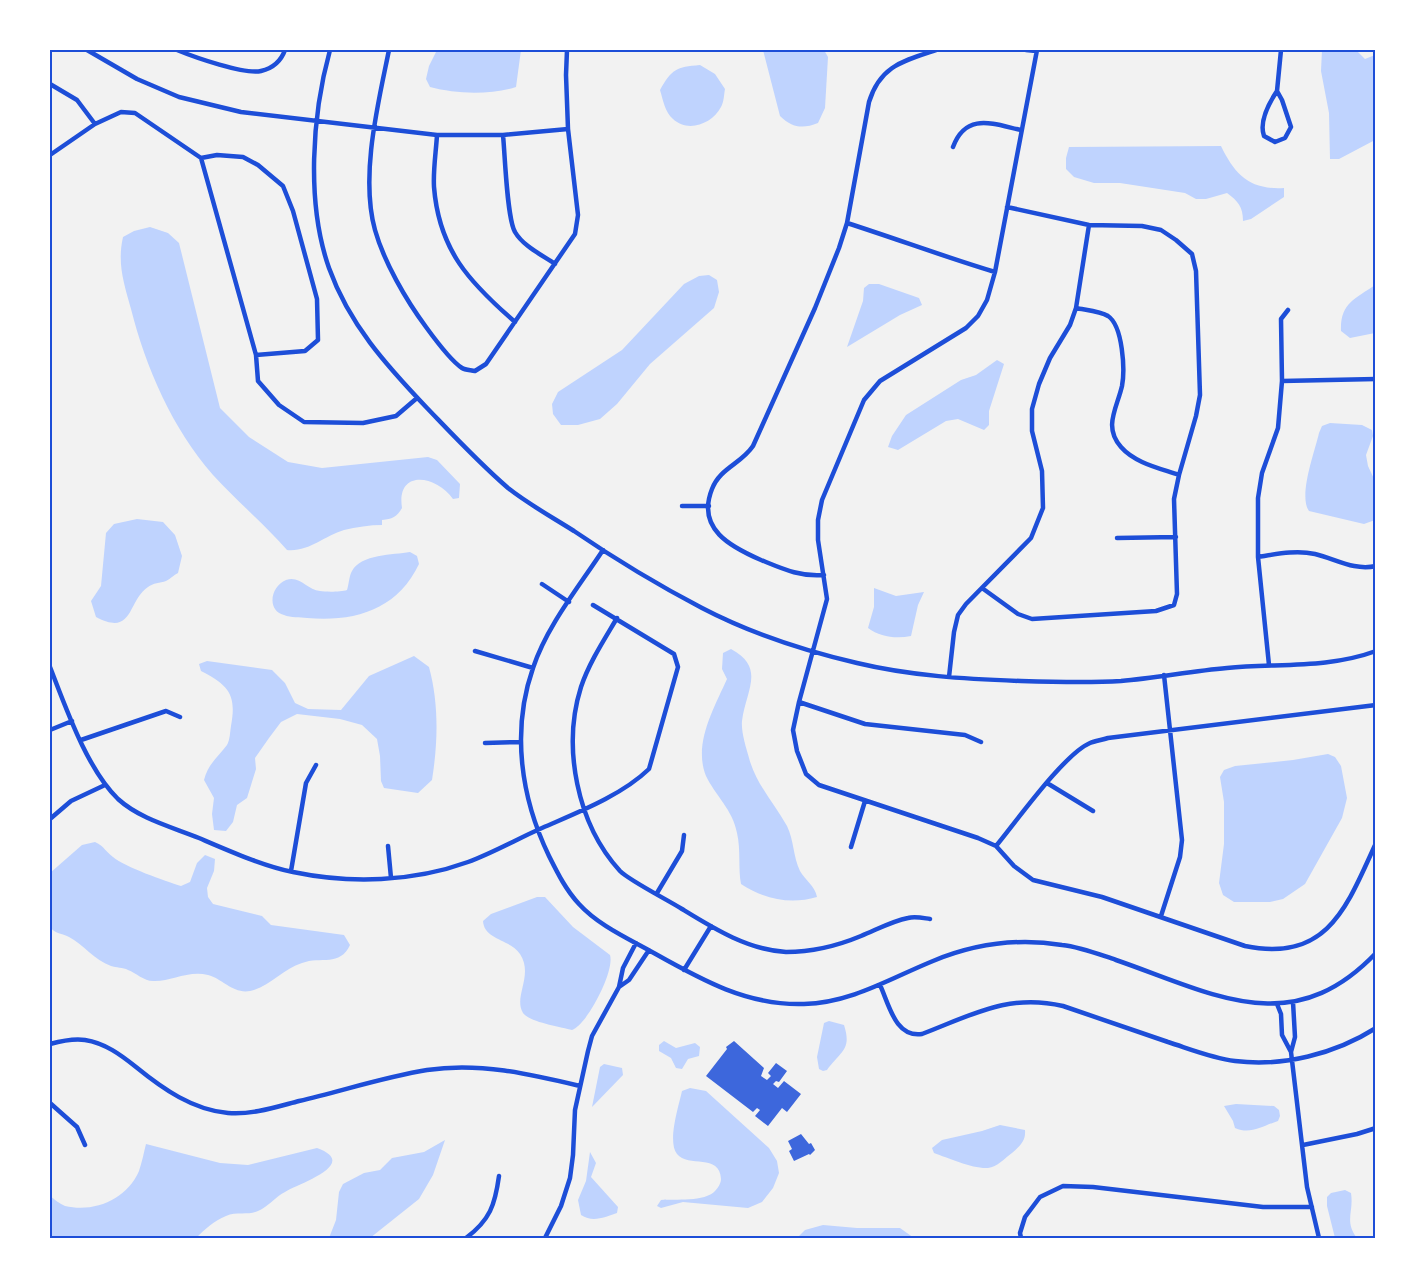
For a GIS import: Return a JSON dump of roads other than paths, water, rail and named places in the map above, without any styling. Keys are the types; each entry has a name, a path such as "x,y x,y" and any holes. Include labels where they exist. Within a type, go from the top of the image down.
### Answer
{"street":[{"path":"87,50 137,79 179,97 241,112 436,135 503,135 568,129"},
{"path":"177,50 194,57 260,72 281,60 285,50"},
{"path":"330,50 324,71 318,120 314,180 317,214 330,270 355,324 375,352 417,398 469,452 511,491 603,550 704,609 749,630 857,663 949,677 1055,682 1120,681 1269,665 1325,664 1376,651"},
{"path":"389,50 374,127 370,190 375,230 389,263 418,316 435,339 463,369 475,371 486,364 575,234 578,215 568,129 567,50"},
{"path":"824,575 804,576 789,572 731,546 715,530 710,518 711,491 718,477 744,456 756,440 815,308 847,223 869,102 874,88 891,68 936,50"},
{"path":"1026,50 1036,50 995,272 987,300 978,316 966,328 880,381 864,400 825,492 820,510 818,540 827,599 793,730 797,751 806,774 819,785 996,846 1014,866 1033,880 1102,897 1245,946 1275,950 1295,946 1322,933 1342,913 1376,843"},
{"path":"1277,91 1291,127 1285,138 1275,142 1264,136 1262,130 1271,100 1277,91 1281,50"},
{"path":"50,84 77,100 95,124"},
{"path":"50,155 95,124 121,112 135,112 201,158 256,355 258,381 279,405 304,422 363,423 396,416 417,398"},
{"path":"953,147 959,133 973,124 987,123 1021,130"},
{"path":"436,135 434,185 440,223 455,260 484,295 515,322"},
{"path":"503,135 514,231 523,242 555,264"},
{"path":"201,158 217,154 243,157 251,161 283,186 293,211 317,299 318,340 305,351 256,355"},
{"path":"982,588 1018,614 1032,619 1156,611 1174,605 1177,594 1174,499 1200,395 1196,271 1192,254 1161,230 1142,226 1089,225 1007,207"},
{"path":"847,223 995,272"},
{"path":"949,677 958,615 1031,538 1043,508 1042,471 1032,431 1032,409 1050,358 1070,325 1076,308 1089,225"},
{"path":"1076,308 1108,316 1118,329 1122,348 1122,384 1112,418 1112,432 1121,447 1142,462 1179,475"},
{"path":"1269,665 1258,557 1258,498 1262,473 1278,428 1282,381 1281,319 1288,310"},
{"path":"1282,381 1376,379"},
{"path":"682,506 709,506"},
{"path":"1117,538 1176,537"},
{"path":"603,550 544,642 533,668 525,696 521,742 526,794 536,830 564,886 580,906 595,918 684,970 723,990 759,1000 805,1004 847,997 958,951 984,945 1036,943 1084,949 1225,998 1260,1004 1277,1004 1310,998 1336,986 1361,968 1376,953"},
{"path":"1258,557 1292,552 1315,554 1365,568 1376,566"},
{"path":"542,584 569,602"},
{"path":"50,667 92,765 105,785 120,801 140,814 223,848 291,871 332,878 391,878 422,874 468,862 584,809 649,770 678,667 674,654 593,605"},
{"path":"617,618 588,669 575,709 573,738 574,769 584,809 600,842 621,873 711,926 752,944 783,952 804,952 829,948 909,917 930,919"},
{"path":"475,651 533,668"},
{"path":"1161,916 1180,857 1182,840 1164,675"},
{"path":"799,702 865,724 965,735 981,742"},
{"path":"996,846 1047,783 1075,753 1089,743 1108,738 1376,705"},
{"path":"81,740 166,711 180,717"},
{"path":"50,730 72,721"},
{"path":"485,742 521,742"},
{"path":"291,871 306,783 316,765"},
{"path":"1047,783 1093,811"},
{"path":"50,819 71,801 105,785"},
{"path":"851,847 865,801"},
{"path":"657,893 682,851 684,835"},
{"path":"388,846 391,878"},
{"path":"684,970 711,926"},
{"path":"545,1239 561,1206 570,1178 574,1117 592,1036 619,987 623,968 636,943"},
{"path":"619,987 629,980 649,950"},
{"path":"880,985 898,1024 902,1030 913,1035 922,1034 992,1006 1018,1002 1040,1002 1063,1006 1226,1060 1257,1062 1292,1060 1343,1046 1376,1028"},
{"path":"1293,1002 1295,1036 1292,1060 1307,1187 1319,1239"},
{"path":"1277,1004 1281,1014 1282,1035 1292,1052"},
{"path":"50,1044 64,1040 84,1039 104,1045 123,1056 175,1096 212,1111 229,1113 266,1110 399,1076 448,1068 497,1069 580,1086"},
{"path":"50,1103 77,1127 85,1145"},
{"path":"1303,1145 1376,1128"},
{"path":"466,1239 490,1213 496,1199 499,1176"},
{"path":"1021,1239 1020,1233 1025,1217 1040,1197 1063,1186 1094,1187 1263,1207 1312,1207"}],"water":[{"path":"437,50 521,50 516,87 473,93 430,87 426,79 429,66"},
{"path":"763,50 824,50 828,57 825,108 818,123 798,126 780,116"},
{"path":"1322,50 1356,50 1365,59 1375,55 1375,140 1339,159 1330,159 1329,113 1321,71"},
{"path":"700,65 715,74 725,89 721,107 712,118 699,125 679,123 668,113 660,90 676,70"},
{"path":"1221,146 1232,165 1245,179 1262,186 1284,188 1284,197 1251,219 1243,221 1239,205 1227,193 1206,199 1196,199 1185,193 1120,183 1094,183 1074,177 1066,169 1069,147"},
{"path":"150,227 168,233 179,243 220,408 249,437 288,462 322,468 428,457 437,460 460,484 459,498 453,499 446,491 428,481 411,482 405,487 402,495 402,508 398,514 382,520 382,525 344,530 302,549 287,550 222,485 198,457 162,397 144,353 122,273 123,237 134,231"},
{"path":"709,275 717,280 719,292 714,308 650,364 617,404 600,419 578,425 561,425 553,414 552,404 558,392 622,350 684,284 699,276"},
{"path":"869,284 879,284 919,298 922,305 900,315 847,347 863,301 864,288"},
{"path":"1375,285 1375,333 1350,338 1341,331 1343,314 1355,298"},
{"path":"997,360 1004,364 989,411 989,425 984,430 958,419 946,421 898,450 888,447 892,436 906,415 961,380 976,375"},
{"path":"1330,423 1362,425 1372,430 1373,436 1366,455 1375,481 1375,520 1364,524 1309,511 1305,495 1308,473 1322,426"},
{"path":"137,519 163,522 175,535 182,556 178,573 166,581 148,587 141,593 124,620 117,623 108,622 96,617 91,601 101,586 106,533 114,524"},
{"path":"410,552 417,556 419,564 410,580 387,602 373,610 342,618 290,617 278,612 273,603 274,592 286,580 295,579 320,591 344,591 347,590 352,571 362,561 378,556"},
{"path":"874,588 896,596 924,592 918,605 911,636 888,636 868,628 874,607"},
{"path":"731,649 742,656 751,672 750,690 742,725 752,767 787,826 798,866 817,897 797,900 777,899 741,884 739,846 735,825 706,776 702,751 711,714 727,679 722,669 723,653"},
{"path":"414,656 429,667 435,695 436,723 432,780 418,793 384,788 381,781 377,739 362,725 340,719 297,714 281,722 255,758 256,769 247,798 237,805 233,822 226,831 214,830 212,814 214,798 204,780 211,765 228,743 233,706 224,686 201,671 199,664 207,661 272,670 285,683 295,703 308,709 341,710 369,676"},
{"path":"1328,754 1335,757 1341,766 1347,798 1342,818 1305,884 1283,899 1270,902 1234,902 1223,895 1219,883 1224,844 1224,802 1220,777 1224,770 1235,766"},
{"path":"95,842 126,865 181,886 190,882 197,863 205,855 215,859 214,871 207,888 208,897 213,904 262,916 271,925 344,935 350,945 346,952 335,959 302,963 250,991 238,990 208,975 193,974 150,981 126,969 111,966 99,960 74,940 50,927 50,873 82,845"},
{"path":"537,897 545,897 573,927 610,955 608,973 599,997 585,1018 572,1030 538,1022 523,1013 520,1000 525,970 524,962 516,949 493,936 484,927 483,921 491,914"},
{"path":"829,1021 844,1025 847,1040 841,1054 827,1070 823,1071 819,1069 817,1057 824,1023"},
{"path":"664,1041 676,1048 695,1043 700,1047 699,1056 688,1059 682,1069 676,1068 671,1058 659,1051 659,1045"},
{"path":"604,1064 622,1068 623,1075 592,1107 600,1067"},
{"path":"690,1088 706,1091 769,1148 777,1161 779,1173 773,1188 762,1202 748,1208 683,1202 661,1208 657,1206 661,1200 690,1199 710,1195 718,1187 721,1179 715,1166 682,1158 674,1148 673,1132 682,1091"},
{"path":"1236,1104 1274,1106 1279,1110 1280,1116 1278,1121 1262,1127 1241,1130 1235,1128 1224,1106"},
{"path":"1000,1125 1025,1130 1025,1137 1015,1150 991,1167 982,1168 961,1163 934,1153 932,1148 942,1140"},
{"path":"445,1140 433,1175 419,1199 370,1238 329,1238 336,1220 339,1192 343,1184 364,1173 380,1170 392,1158 424,1152"},
{"path":"146,1144 220,1163 248,1165 317,1148 329,1154 332,1160 330,1167 322,1173 281,1194 262,1209 226,1216 210,1225 196,1238 50,1238 50,1196 65,1206 76,1208 109,1202 134,1181"},
{"path":"590,1152 596,1163 591,1177 618,1207 617,1213 590,1219 581,1215 578,1200 586,1181"},
{"path":"1345,1190 1351,1193 1350,1221 1357,1238 1335,1238 1327,1206 1327,1197 1331,1193"},
{"path":"823,1225 900,1228 914,1238 797,1238 805,1230"}]}
